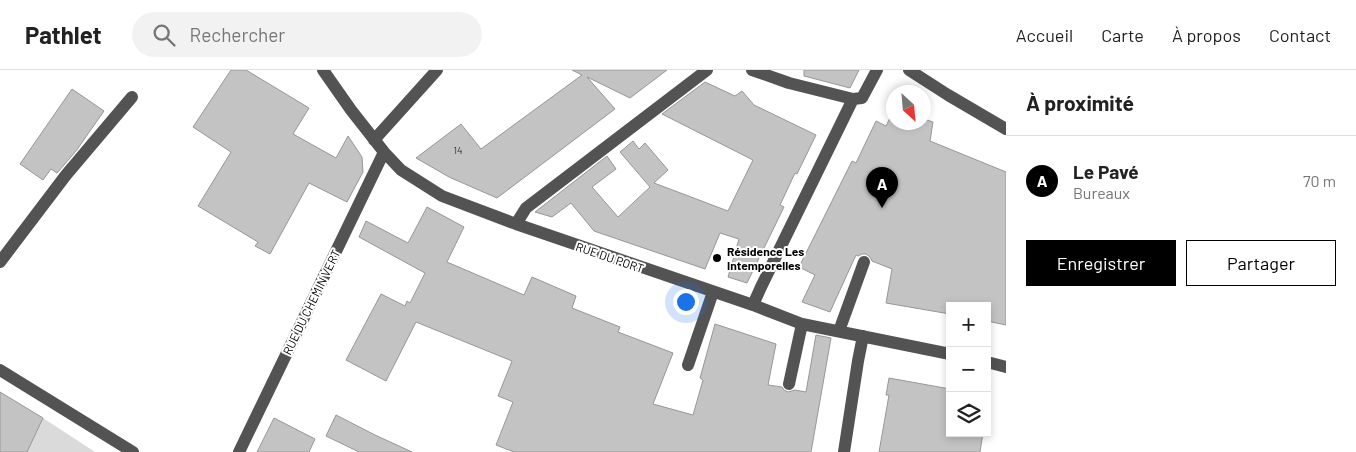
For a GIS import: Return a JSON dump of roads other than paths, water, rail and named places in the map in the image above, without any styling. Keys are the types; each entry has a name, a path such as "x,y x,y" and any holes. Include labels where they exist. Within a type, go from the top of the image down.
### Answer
{"street":[{"name":"RUE DU PORT","path":"323,70 384,152 401,170 442,196 516,224 753,305 802,324 946,353"},
{"path":"374,140 437,70"},
{"path":"516,224 526,208 707,70"},
{"path":"752,70 789,83 853,99 862,98 877,70"},
{"path":"909,70 948,96 1006,129"},
{"path":"0,262 66,175 132,97"},
{"path":"753,305 853,99"},
{"name":"RUE DU CHEMIN VERT","path":"239,452 384,152"},
{"path":"839,332 864,262"},
{"path":"688,365 713,292"},
{"path":"790,384 802,324"},
{"path":"844,452 863,336"},
{"path":"991,363 1006,367"},
{"path":"0,370 132,452"}],"place":[{"name":"Le Pavé","path":"882,208"},
{"name":"Résidence Les Intemporelles","path":"717,258"}]}
